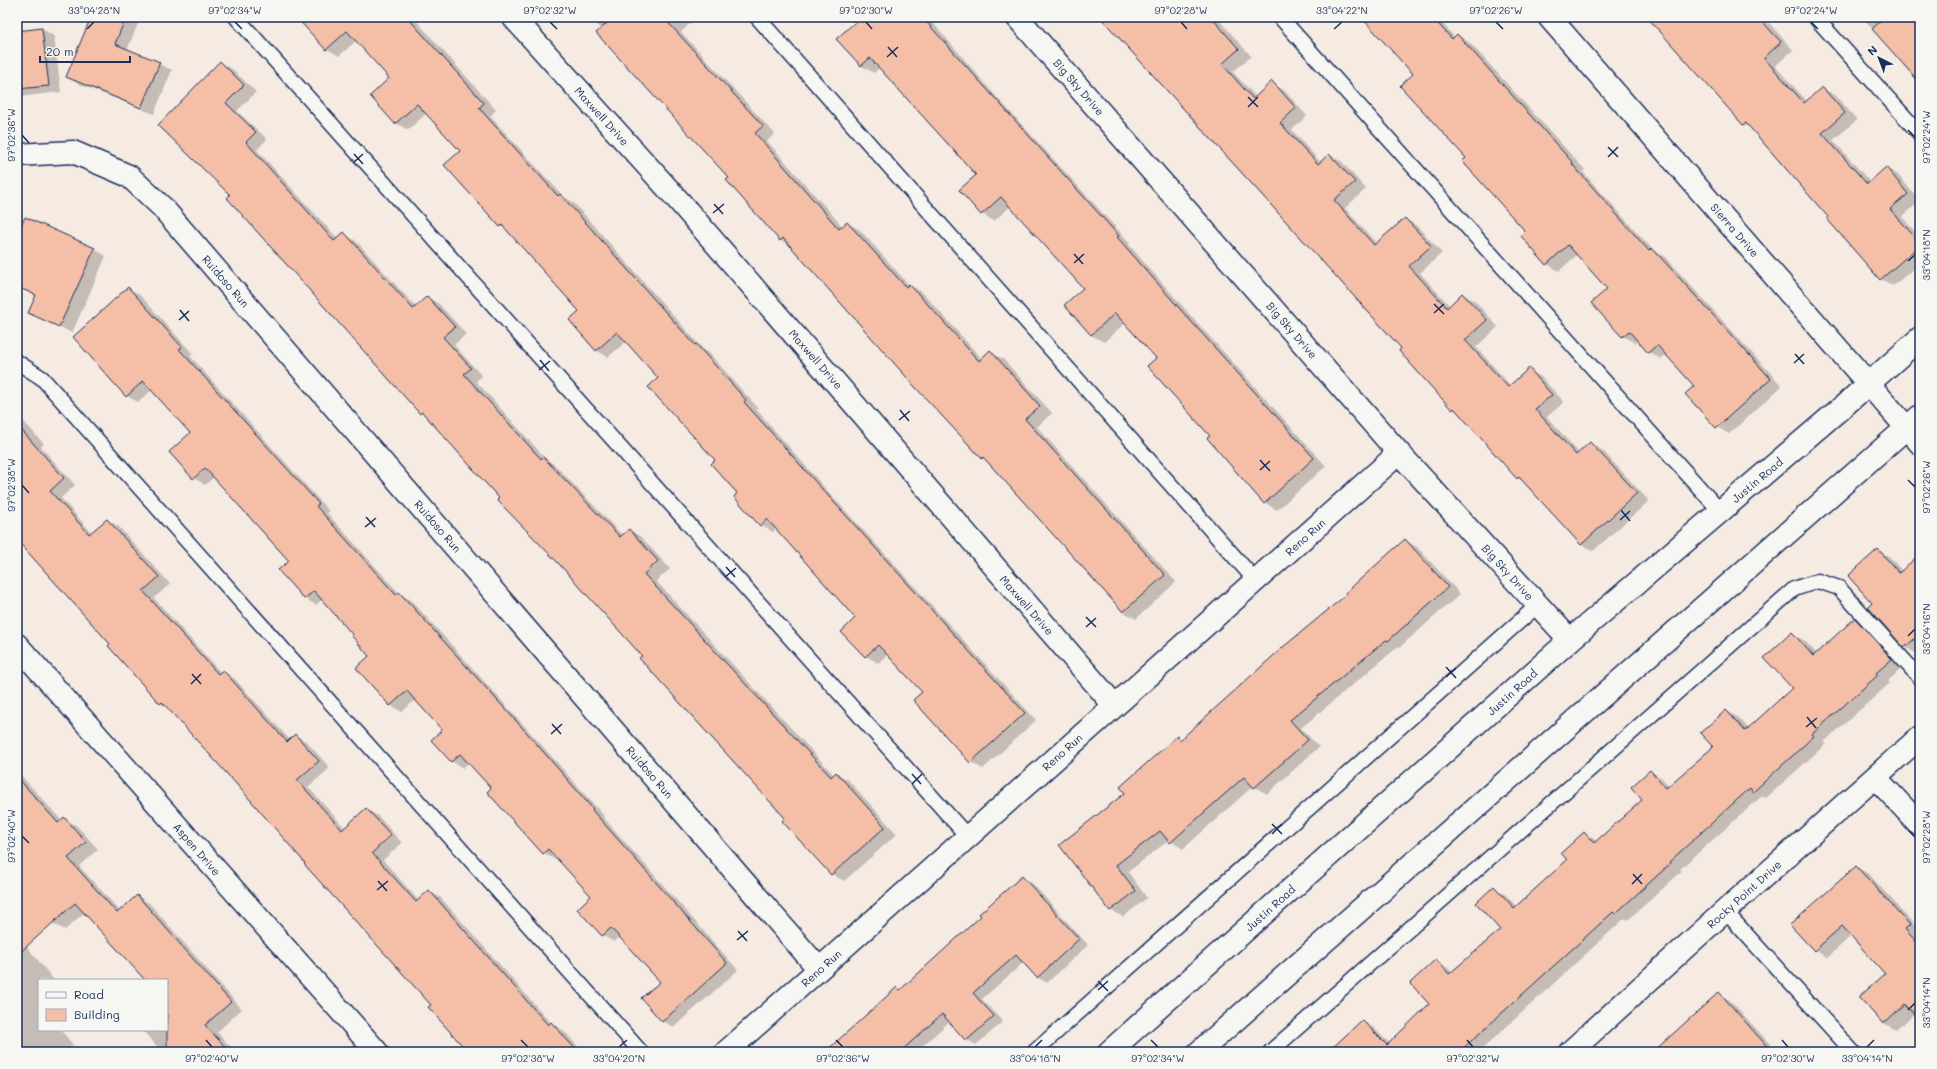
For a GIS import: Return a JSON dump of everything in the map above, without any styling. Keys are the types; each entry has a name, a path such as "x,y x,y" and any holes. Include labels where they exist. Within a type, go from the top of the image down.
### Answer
{"street":[{"name":"Maxwell Drive","path":"513,17 678,200 1114,705"},
{"name":"Big Sky Drive","path":"1017,17 1399,453 1570,640"},
{"name":"Sierra Drive","path":"1549,17 1868,384 1916,429"},
{"name":"Ruidoso Run","path":"17,155 73,152 129,176 162,207 820,968"},
{"name":"Justin Road","path":"1109,1052 1570,640 1920,338"},
{"path":"1199,1052 1916,429"},
{"name":"Reno Run","path":"726,1052 1114,705 1399,453"},
{"name":"Aspen Drive","path":"17,645 377,1052"},
{"name":"Rocky Point Drive","path":"1580,1049 1725,911 1876,778 1920,737"},
{"path":"1876,778 1920,825"}],"lane":[{"path":"236,17 967,836"},
{"path":"757,17 1256,581"},
{"path":"1280,17 1720,511"},
{"path":"1815,17 1920,134"},
{"path":"17,362 42,378 641,1052"},
{"path":"1270,1052 1794,589 1818,581 1839,588 1920,678"},
{"path":"1034,1052 1538,605"},
{"path":"1725,911 1853,1052"}],"building":[{"path":"91,17 126,17 115,44 160,62 141,108 66,77"},
{"path":"296,17 407,17 484,103 479,108 558,196 560,194 695,345 696,344 746,400 744,402 1025,713 970,763 913,700 922,692 878,645 865,657 841,632 855,618 767,519 760,526 734,497 737,493 711,464 715,460 648,387 658,378 617,332 596,351 569,320 579,311 502,225 500,227 444,165 460,151 417,104 395,124 370,96 389,78 347,31 326,50"},
{"path":"614,17 663,17 763,126 755,133 839,229 847,222 906,287 909,284 979,361 990,350 1040,406 1025,419 1165,575 1123,612 983,457 982,459 917,389 783,238 780,241 726,180 729,178 596,33"},
{"path":"861,17 922,17 1119,236 1117,237 1180,309 1314,458 1264,504 1207,438 1210,436 1147,366 1156,358 1115,313 1091,335 1064,305 1083,288 1001,197 981,215 959,190 976,175 870,58 861,66 836,39"},
{"path":"1100,17 1211,17 1239,49 1222,64 1253,99 1272,81 1296,108 1280,123 1318,164 1329,154 1355,182 1334,200 1374,245 1405,218 1431,246 1409,266 1447,308 1462,293 1487,320 1465,340 1508,387 1529,368 1552,395 1535,409 1576,455 1590,442 1637,493 1581,545 1519,477 1517,479 1454,408 1452,410 1399,351 1401,348"},
{"path":"1361,17 1432,17 1452,39 1457,34 1573,163 1572,164 1649,251 1652,248 1771,379 1716,428 1685,394 1694,386 1657,345 1648,353 1629,331 1622,337 1591,303 1607,289 1568,245 1546,265 1520,235 1525,231 1462,161 1466,158 1400,86 1413,74"},
{"path":"1647,17 1758,17 1781,42 1764,58 1804,103 1822,87 1845,113 1822,133 1867,184 1886,167 1908,194 1890,209 1920,243 1920,245 1880,280 1827,219 1828,217 1746,123 1743,125"},
{"path":"1885,17 1920,17 1920,83 1872,29"},
{"path":"42,28 49,86 17,89 17,31"},
{"path":"220,61 244,85 226,103 256,132 246,142 334,241 344,232 413,309 427,296 455,327 443,337 471,368 464,374 541,459 543,457 620,537 629,529 658,561 644,574 831,777 836,772 885,827 831,875 782,821 785,818 639,658 642,656 560,565 497,500 499,498 422,412 420,414 227,198 230,195 158,125"},
{"path":"25,217 95,248 59,327 28,313 36,295 17,287 17,234"},
{"path":"128,287 182,347 179,349 319,504 316,506 396,595 399,592 527,733 593,809 592,810 727,963 662,1022 641,998 660,982 611,928 602,936 577,909 591,896 548,849 543,854 487,792 491,788 460,754 451,762 431,740 442,730 407,691 390,706 356,668 369,656 351,635 352,634 314,591 304,599 278,570 289,561 205,468 193,479 169,452 190,433 143,381 126,397 73,337"},
{"path":"17,425 64,478 50,491 89,534 107,519 159,577 143,591 218,674 223,670 287,742 295,734 319,761 297,780 342,830 366,808 391,835 372,853 416,902 429,890 548,1025 551,1022 578,1052 468,1052 428,1007 431,1005 304,864 305,863 238,786 162,702 160,704 108,646 110,644 17,540"},
{"path":"1405,539 1448,587 1388,641 1386,640 1290,720 1308,740 1254,788 1244,777 1170,843 1160,831 1116,865 1136,891 1110,911 1059,845 1125,793 1120,787 1177,736 1180,740 1282,648 1346,595 1345,593"},
{"path":"1878,549 1899,573 1920,554 1920,634 1904,648 1868,607 1872,603 1848,576"},
{"path":"1855,618 1892,659 1876,673 1878,675 1812,734 1814,736 1753,792 1750,788 1615,914 1613,912 1459,1052 1328,1052 1362,1020 1387,1045 1429,1004 1410,983 1436,959 1449,974 1500,930 1476,903 1494,886 1514,908 1567,860 1561,853 1584,832 1594,843 1642,800 1631,787 1650,770 1666,788 1713,747 1700,733 1726,710 1745,731 1792,688 1764,658 1792,632 1813,656"},
{"path":"17,777 58,823 64,817 86,842 68,858 117,913 137,895 231,1002 205,1025 230,1052 167,1052 168,979 144,979 75,903 17,955"},
{"path":"1856,866 1910,925 1905,929 1920,946 1920,1020 1905,1004 1883,1024 1859,997 1885,974 1842,926 1814,951 1790,925"},
{"path":"1022,876 1079,939 1037,978 1016,955 973,993 994,1016 966,1041 942,1014 900,1052 825,1052 897,987 900,990 981,916 979,914"},
{"path":"1719,992 1772,1052 1653,1052"}]}
